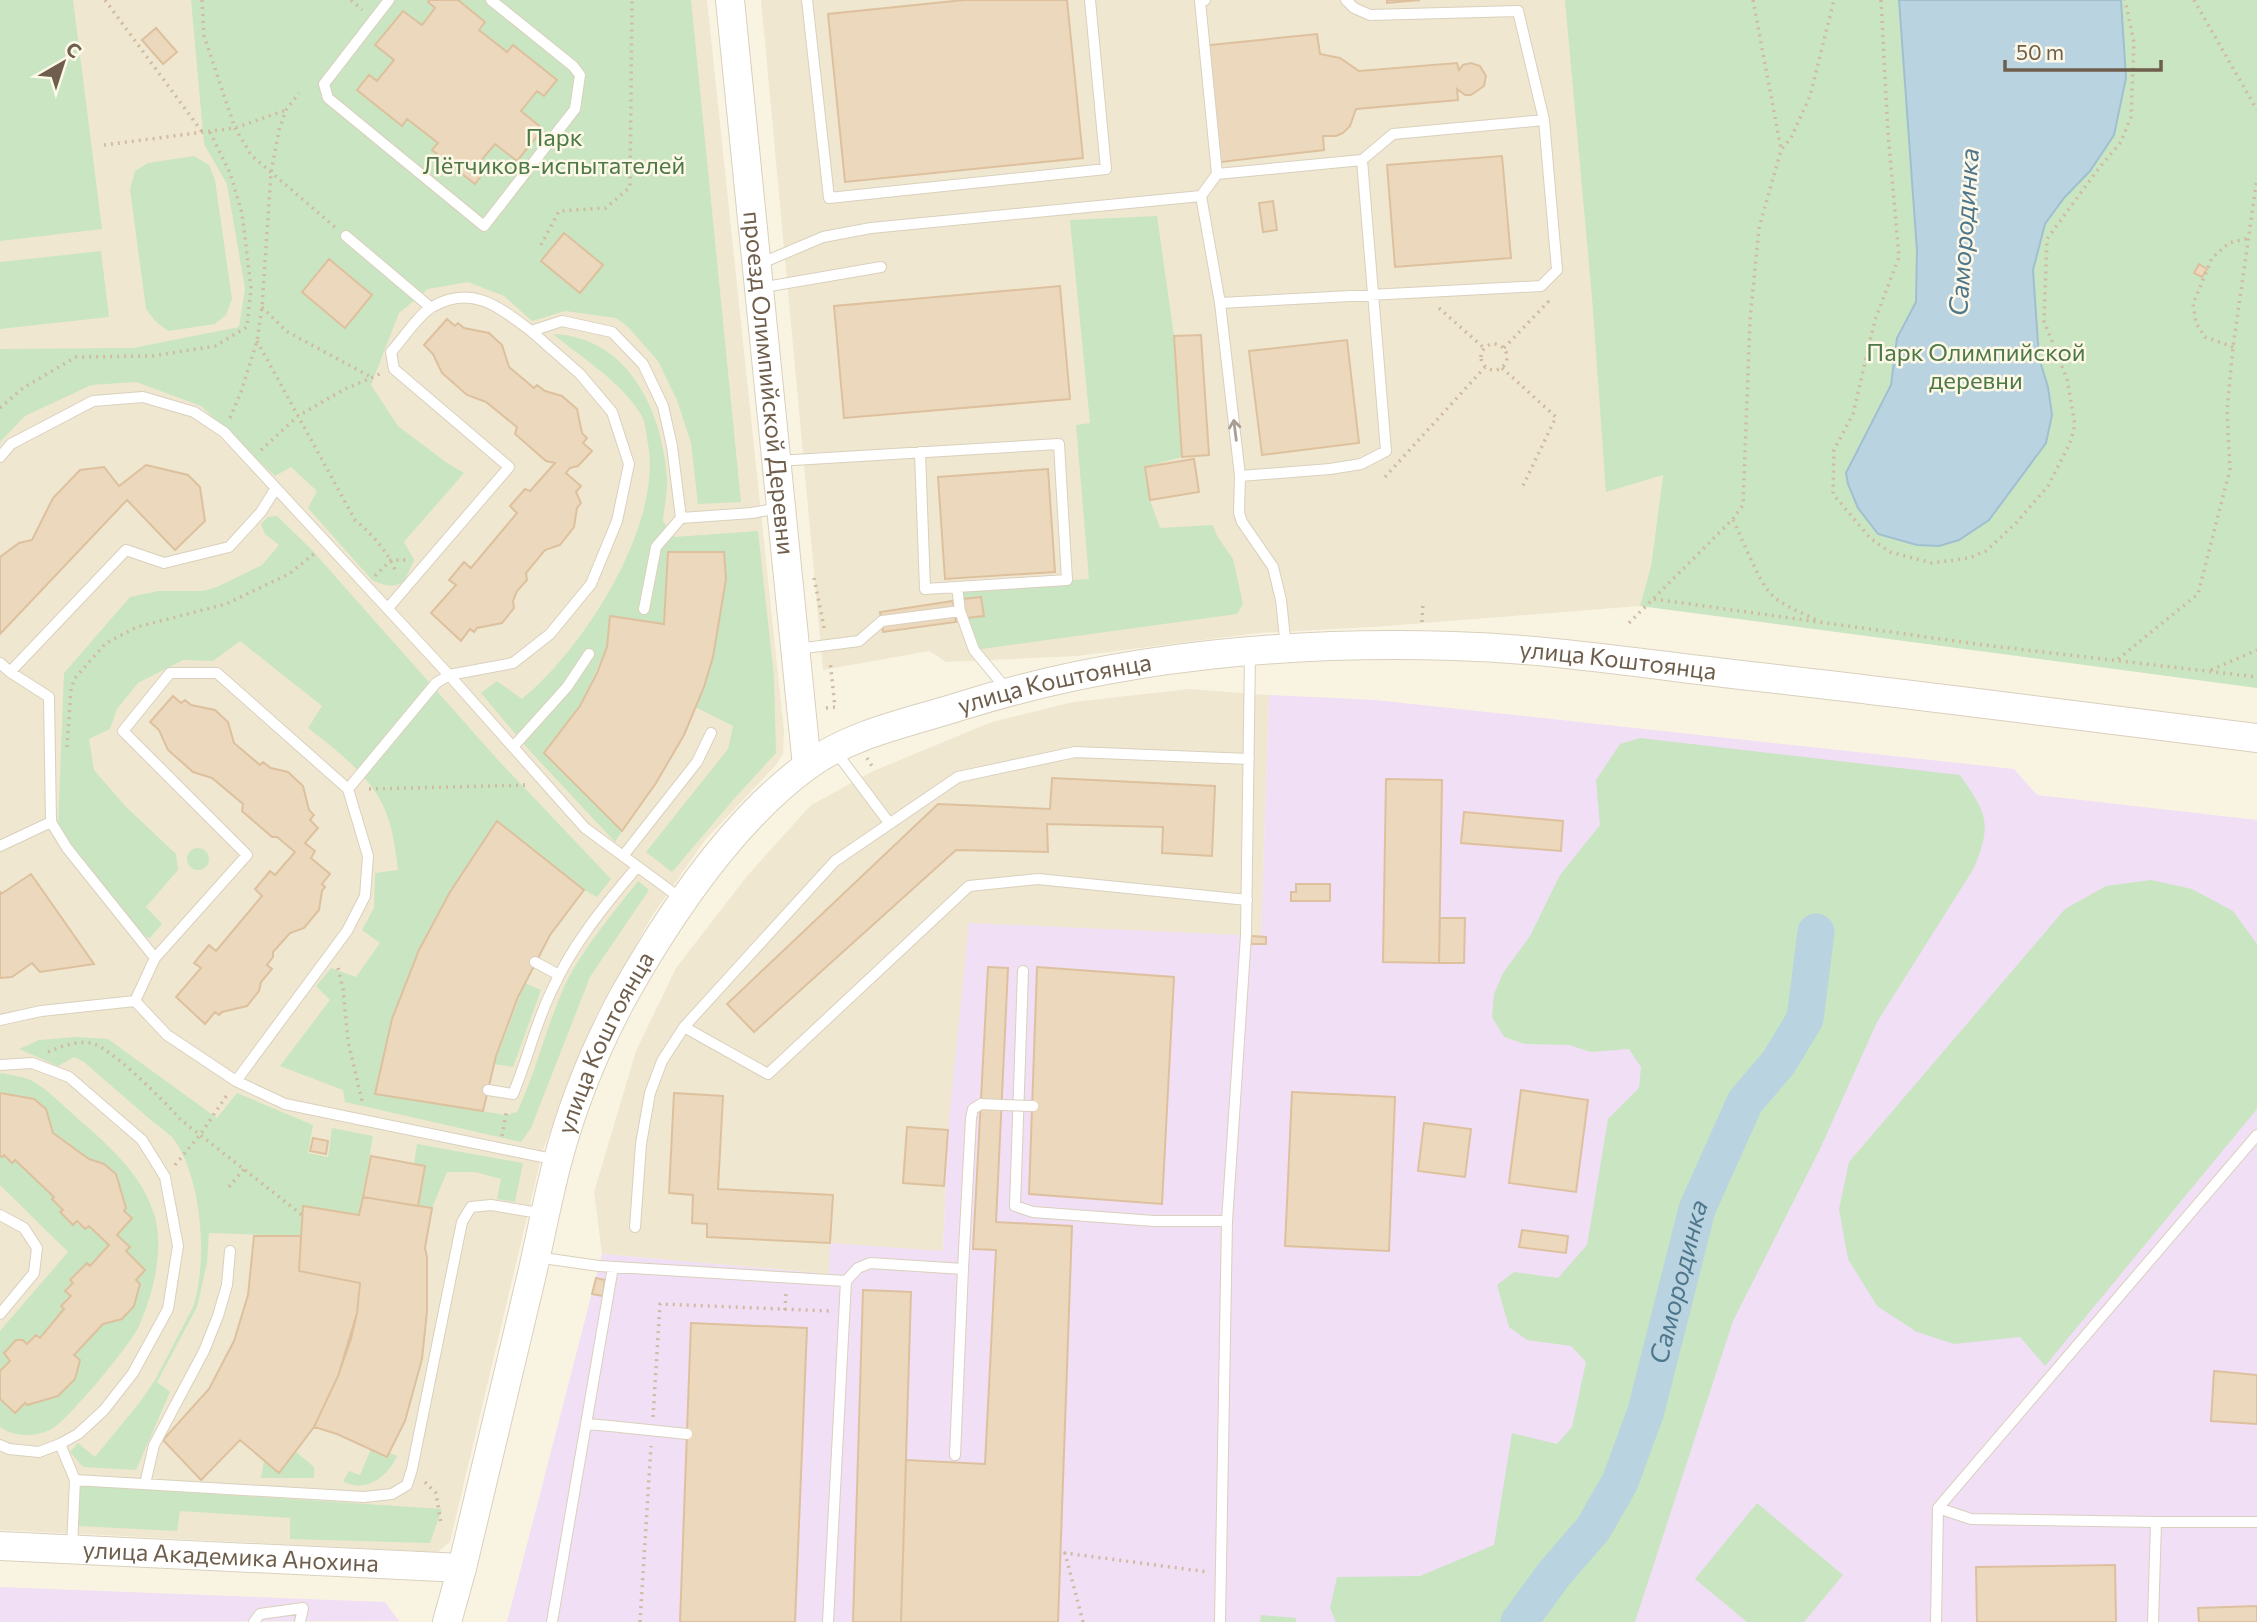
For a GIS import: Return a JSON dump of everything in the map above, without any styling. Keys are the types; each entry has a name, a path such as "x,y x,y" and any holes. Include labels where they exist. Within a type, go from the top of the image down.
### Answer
{"street":[{"name":"проезд Олимпийской Деревни","path":"730,0 807,766"},
{"name":"улица Коштоянца","path":"447,1622 557,1160 593,1058 644,961 684,901 728,844 760,808 807,766 854,737 1008,691 1202,654 1286,648 1452,646 1510,650 1840,687 2257,738"},
{"name":"улица Академика Анохина","path":"0,1546 462,1568"}],"lane":[{"path":"390,0 324,84 328,98 485,226 575,109 580,75 573,66 491,0"},
{"path":"807,0 829,198 1106,169 1090,0"},
{"path":"1201,0 1217,174 1201,196 1220,303 1240,476 1238,513 1273,567 1281,600 1286,648"},
{"path":"1220,303 1541,286 1557,270 1544,120 1519,6 1370,15 1354,8 1346,0"},
{"path":"1217,174 1362,160 1393,134 1544,120"},
{"path":"1240,476 1362,464 1386,451 1362,160"},
{"path":"758,276 823,237 871,228 1201,196"},
{"path":"345,236 430,307"},
{"path":"758,276 881,267"},
{"path":"348,789 436,683 449,675 513,663 550,634 591,584 617,521 628,464 612,412 580,374 531,331 497,306 463,296 430,307 391,352 394,369 509,467 388,608"},
{"path":"531,331 562,321 612,332 643,364 663,406 672,446 681,518"},
{"path":"0,457 11,444 93,401 143,397 194,412 224,432 388,608 585,828 684,901"},
{"path":"777,461 920,452 1059,444 1068,580 925,589 920,452"},
{"path":"10,672 126,550 164,563 229,547 261,512 276,488"},
{"path":"644,609 656,547 681,518 752,513 782,507"},
{"path":"957,587 960,611 974,650 1008,691"},
{"path":"796,649 859,641 881,621 960,611"},
{"path":"1220,1622 1227,1222 1247,900 1250,651"},
{"path":"513,747 567,687 589,654"},
{"path":"0,663 49,697 51,822 66,848 155,958"},
{"path":"135,1001 155,958 247,855 123,731 170,673 217,673 348,789 368,856 365,896 347,931 236,1081"},
{"path":"623,856 697,762 711,733"},
{"path":"834,750 890,824"},
{"path":"635,1227 641,1144 650,1093 662,1061 684,1027 835,861 958,777 1075,752 1249,759"},
{"path":"0,846 51,822"},
{"path":"488,1090 513,1094 549,995 559,975 577,944 637,867"},
{"path":"684,1027 768,1074 969,886 1038,879 1247,900"},
{"path":"536,962 559,975"},
{"path":"1023,971 1015,1206 1032,1212 1154,1221 1227,1222"},
{"path":"135,1001 167,1035 236,1081 285,1104 557,1160"},
{"path":"0,1020 41,1011 135,1001"},
{"path":"0,1065 32,1063 69,1077 142,1139 165,1177 178,1245 168,1309 133,1373 104,1410 78,1434 39,1452 9,1449 0,1445"},
{"path":"955,1455 973,1109 981,1104 1033,1106"},
{"path":"1936,1622 1938,1508 2257,1135"},
{"path":"75,1480 373,1497 392,1494 407,1485 412,1469 462,1222 471,1207 491,1205 545,1214"},
{"path":"0,1215 24,1228 37,1248 34,1273 0,1314"},
{"path":"145,1484 154,1445 204,1351 218,1316 227,1285 230,1251"},
{"path":"536,1257 613,1267 846,1281"},
{"path":"828,1622 846,1281 859,1268 870,1263 963,1269"},
{"path":"552,1622 613,1267"},
{"path":"587,1424 687,1434"},
{"path":"60,1444 75,1480 72,1550"},
{"path":"1938,1508 1971,1519 2257,1522"},
{"path":"2153,1622 2156,1522"},
{"path":"254,1622 260,1614 303,1608 300,1622"}],"path":[{"path":"104,0 203,133"},
{"path":"202,0 204,36 235,128 251,155 345,236"},
{"path":"541,245 559,211 606,208 630,187 632,0"},
{"path":"1752,0 1781,150"},
{"path":"1629,623 1732,520 1743,505 1750,320 1759,228 1781,150 1791,138 1810,96 1834,0"},
{"path":"1881,0 1888,133 1899,257 1875,320 1853,414 1834,450 1833,494 1870,538 1890,552 1932,563 1969,558 1986,551 1996,543 2048,486 2070,443 2075,425 2067,379 2044,321 2047,239 2121,142 2131,117 2134,42 2125,0"},
{"path":"2194,0 2257,110"},
{"path":"224,432 241,392 257,341 262,307 271,173 279,130 286,110 299,93"},
{"path":"104,145 235,128 286,110"},
{"path":"0,408 23,388 76,358 152,356 215,346 247,327 251,288 242,213 230,173 209,132"},
{"path":"2118,659 2198,594 2230,469 2227,411 2233,346 2257,178"},
{"path":"2233,346 2205,337 2196,323 2193,304 2212,258 2229,243 2249,238"},
{"path":"1504,348 1548,302 1541,286"},
{"path":"1422,292 1485,348"},
{"path":"262,307 286,331 372,378"},
{"path":"257,341 355,520 373,535 391,560 404,590"},
{"path":"1492,344 1504,348 1508,356 1502,368 1493,370 1485,367 1481,359 1485,348 1492,344"},
{"path":"1385,477 1485,367"},
{"path":"1502,368 1556,417 1521,490"},
{"path":"249,461 298,415 343,390 394,369"},
{"path":"0,401 7,401"},
{"path":"1732,520 1769,593 1789,608 1806,613 1821,623"},
{"path":"67,758 71,689 75,678 106,643 137,627 226,604 289,574 328,544"},
{"path":"367,585 391,560 430,560"},
{"path":"1654,599 1821,623 2257,677"},
{"path":"1422,622 1423,603"},
{"path":"2210,670 2257,650"},
{"path":"348,789 546,784"},
{"path":"334,949 348,1041 366,1120"},
{"path":"32,1063 45,1053 67,1044 94,1044 134,1074 180,1119 302,1215"},
{"path":"165,1177 200,1135 236,1081"},
{"path":"502,1137 507,1107"},
{"path":"229,1187 244,1169"},
{"path":"652,1429 660,1304 845,1312"},
{"path":"640,1622 651,1443"},
{"path":"412,1469 436,1493 441,1524"},
{"path":"1083,1622 1065,1553 1222,1574"}],"shaded area":[{"path":"0,0 707,0 784,731 783,754 776,765 705,840 652,916 596,1016 543,1150 450,1542 438,1552 0,1530"},
{"path":"761,0 1673,0 1663,474 1651,566 1640,606 1374,627 1258,633 1077,656 946,662 929,651 823,670"},
{"path":"1189,689 1269,695 1261,936 948,1130 943,1251 831,1244 830,1274 602,1254 594,1192 636,1051 676,968 747,876 811,805 873,771 992,722 1073,702"},
{"path":"1269,695 1375,700 2014,769 2037,795 2257,820 2257,1622 507,1622 602,1254 829,1274 830,1243 943,1251 948,1130 969,923 1261,936"},
{"path":"0,1587 385,1602 399,1621 0,1622"}],"green space":[{"path":"0,0 73,0 102,229 0,241"},
{"name":"Парк Лётчиков-испытателей","path":"191,0 691,0 741,502 698,504 691,443 677,400 658,361 628,327 616,318 565,311 532,321 504,296 468,282 428,289 399,313 371,385 398,426 464,473 404,542 414,560 404,582 400,584 388,586 372,580 308,508 317,491 291,467 275,476 201,406 136,382 91,385 25,416 0,442 0,349 133,348 239,327 245,289 227,184 204,144"},
{"name":"Парк Олимпийской деревни","path":"1565,0 2257,0 2257,688 1640,606 1651,566 1663,475 1606,492 1592,297"},
{"path":"194,156 209,165 215,180 232,299 226,315 215,324 168,331 155,321 146,309 130,189 135,171 148,163"},
{"path":"1157,216 1174,336 1182,457 1145,467 1150,500 1160,528 1213,525 1217,536 1233,559 1243,604 1237,614 974,650 957,587 1089,579 1076,425 1090,423 1070,220"},
{"path":"101,251 109,317 0,329 0,262"},
{"path":"553,334 579,338 602,348 621,363 649,403 664,452 667,482 663,521 674,537 758,531 774,677 776,753 672,872 646,852 728,749 733,726 695,707 726,579 724,552 668,552 664,624 610,617 607,647 580,706 622,831 615,842 529,750 481,693 497,681 522,699 546,677 594,616 615,581 632,544 644,507 650,472 642,416 632,401 611,380"},
{"path":"277,516 311,549 497,759 611,879 597,897 584,890 498,822 444,902 419,950 396,1010 375,1094 506,1115 517,1112 564,987 579,960 638,881 649,890 590,977 531,1128 521,1142 345,1102 343,1090 280,1066 330,1000 316,986 331,968 356,977 380,943 362,930 374,908 375,873 398,870 391,827 376,793 356,768 308,728 322,706 240,641 213,661 183,660 138,683 117,709 110,729 89,739 94,770 126,807 176,854 178,870 146,907 162,924 150,938 143,936 58,827 64,673 130,597 158,591 203,591 262,565 279,545 265,534 261,524 268,517"},
{"path":"1640,738 1960,775 1976,799 1984,818 1985,828 1980,852 1974,868 1877,1022 1820,1149 1733,1321 1635,1622 1336,1622 1330,1608 1337,1577 1420,1576 1494,1545 1512,1433 1557,1444 1572,1427 1586,1362 1571,1346 1527,1340 1509,1327 1497,1285 1514,1272 1558,1278 1587,1245 1608,1119 1639,1088 1641,1067 1629,1049 1591,1052 1569,1045 1525,1044 1504,1037 1492,1017 1494,994 1503,973 1530,936 1560,875 1600,825 1596,780 1620,744"},
{"path":"198,848 206,851 209,859 206,867 198,870 190,867 187,859 190,851"},
{"path":"2151,880 2192,889 2233,911 2257,944 2257,1109 2045,1366 2020,1337 1954,1344 1917,1332 1877,1306 1848,1259 1839,1209 1849,1162 2065,909 2106,886"},
{"path":"525,983 541,990 513,1067 494,1064"},
{"path":"76,1037 108,1039 217,1118 237,1093 313,1125 308,1153 328,1157 332,1128 373,1136 359,1215 303,1206 301,1236 209,1233 207,1263 197,1307 157,1382 170,1392 136,1470 83,1467 70,1452 78,1443 95,1457 155,1380 193,1307 198,1289 201,1246 197,1201 185,1161 175,1141 166,1132 84,1062 74,1057 58,1066 19,1049 39,1040"},
{"path":"2,1073 34,1082 117,1155 144,1191 155,1217 157,1230 158,1258 153,1287 134,1335 98,1382 58,1425 31,1435 11,1433 0,1427 0,1399 15,1413 25,1403 27,1405 38,1402 62,1392 77,1371 80,1360 74,1355 103,1324 122,1319 134,1306 140,1284 136,1280 145,1270 126,1251 130,1247 117,1235 131,1218 124,1211 126,1208 116,1174 104,1164 89,1159 53,1133 46,1109 34,1099 0,1093"},
{"path":"417,1144 523,1163 515,1202 497,1199 501,1179 475,1172 447,1172 432,1208 418,1206 425,1166 414,1164"},
{"path":"4,1155 12,1163 15,1160 54,1197 52,1200 63,1210 61,1212 85,1229 89,1226 109,1245 90,1266 87,1264 70,1280 73,1283 66,1291 71,1296 61,1306 64,1309 40,1338 36,1335 27,1344 23,1340 16,1340 4,1353 10,1361 0,1371 0,1331 68,1252 0,1185 0,1156"},
{"path":"371,1449 387,1457 390,1453 397,1456 388,1470 375,1481 360,1485 343,1481 349,1471 360,1475"},
{"path":"295,1451 314,1467 314,1478 261,1478 264,1460"},
{"path":"79,1485 442,1509 430,1543 290,1539 290,1518 180,1511 177,1531 78,1526"},
{"path":"1757,1503 1843,1575 1804,1622 1747,1622 1695,1579"},
{"path":"1261,1615 1296,1618 1296,1622 1260,1622"}],"water":[{"path":"1899,0 2121,0 2126,78 2114,135 2090,171 2064,198 2045,224 2033,270 2039,358 2048,387 2052,415 2046,443 1989,520 1959,540 1939,546 1917,545 1878,534 1858,508 1846,473 1891,385 1897,338 1916,302 1917,251"}],"building":[{"path":"458,0 485,22 479,30 507,52 513,45 557,80 544,96 537,91 521,111 543,129 517,161 495,144 478,164 485,170 475,184 432,150 438,143 407,119 402,126 357,90 369,75 377,81 394,60 375,45 403,11 422,25 435,8 428,2"},
{"path":"964,0 1067,0 1083,158 845,182 828,14"},
{"path":"1387,0 1420,0 1387,3"},
{"path":"156,28 177,52 163,64 142,40"},
{"path":"1317,34 1320,54 1340,58 1359,71 1457,63 1459,70 1463,65 1471,63 1480,66 1486,76 1484,86 1471,95 1465,95 1457,89 1458,100 1356,109 1350,126 1343,133 1323,136 1324,150 1213,163 1201,46"},
{"path":"1502,156 1511,258 1395,267 1387,165"},
{"path":"1273,201 1277,230 1263,232 1259,203"},
{"path":"564,233 603,265 580,293 541,261"},
{"path":"329,259 372,295 345,328 302,292"},
{"path":"2199,264 2207,269 2202,277 2194,273"},
{"path":"1060,286 1070,399 844,418 834,306"},
{"path":"447,319 455,326 458,323 464,328 489,333 502,345 509,367 534,388 537,385 545,391 562,396 577,409 582,433 587,438 583,443 592,451 578,466 570,468 566,473 581,486 576,492 581,503 577,508 574,527 560,545 545,550 526,573 527,580 517,591 513,601 514,608 502,623 477,628 474,632 470,629 461,641 431,613 456,585 449,580 464,562 471,568 517,513 510,506 525,489 530,491 555,463 546,461 515,434 517,427 486,402 467,395 442,373 433,354 424,345"},
{"path":"1201,335 1209,455 1182,457 1174,336"},
{"path":"1347,340 1359,443 1262,455 1249,351"},
{"path":"1194,459 1199,492 1150,500 1145,467"},
{"path":"146,465 188,475 200,487 205,521 175,550 127,500 0,634 0,557 19,543 32,540 53,498 80,470 104,467 119,486"},
{"path":"1048,469 1055,572 945,579 938,477"},
{"path":"668,552 724,552 726,579 713,657 704,687 684,735 656,783 622,831 544,753 580,706 597,673 607,647 610,616 664,624"},
{"path":"981,597 984,616 966,618 963,599"},
{"path":"953,601 956,622 883,632 880,612"},
{"path":"173,696 181,703 185,700 191,705 215,710 228,722 234,743 260,765 263,762 271,768 288,772 303,786 309,810 314,815 310,820 318,828 305,843 315,851 311,858 330,874 322,884 325,887 319,910 304,928 290,933 273,952 267,965 272,969 247,1006 219,1015 215,1012 205,1024 176,997 201,968 194,963 209,945 216,951 262,896 255,889 270,871 275,875 295,852 277,837 272,837 242,811 243,804 212,778 193,772 168,750 159,730 150,722"},
{"path":"1052,778 1215,786 1212,856 1162,853 1163,827 1047,824 1048,852 956,850 754,1032 727,1004 938,804 1050,809"},
{"path":"1386,779 1442,780 1439,963 1383,962"},
{"path":"1464,812 1563,821 1561,851 1461,843"},
{"path":"497,821 584,890 550,935 518,997 496,1056 483,1111 375,1094 392,1019 419,950 450,892"},
{"path":"31,874 94,964 40,972 32,963 12,977 0,978 0,891 1,894"},
{"path":"1296,884 1330,884 1330,901 1291,901 1291,892 1296,892"},
{"path":"1440,918 1465,918 1464,963 1439,963"},
{"path":"1251,936 1266,937 1266,944 1251,944"},
{"path":"988,967 1008,968 996,1222 1072,1226 1058,1622 901,1622 906,1460 985,1464 996,1250 973,1249"},
{"path":"1037,967 1174,977 1162,1204 1029,1194"},
{"path":"1521,1090 1588,1100 1576,1192 1509,1183"},
{"path":"1292,1092 1395,1097 1389,1251 1285,1246"},
{"path":"0,1093 34,1099 46,1109 53,1133 89,1159 104,1164 116,1174 126,1208 124,1211 132,1218 117,1235 130,1247 126,1251 145,1270 136,1280 140,1284 134,1306 122,1319 103,1324 74,1355 80,1360 75,1379 58,1396 27,1405 25,1403 15,1413 0,1399 0,1371 10,1361 4,1353 16,1340 23,1340 27,1344 36,1335 40,1338 64,1309 61,1306 71,1296 65,1291 73,1283 70,1280 87,1263 90,1266 109,1245 89,1226 85,1229 77,1221 73,1225 60,1212 63,1210 52,1199 54,1197 15,1160 12,1163 4,1155 0,1156"},
{"path":"674,1093 723,1096 718,1189 833,1195 830,1243 707,1237 707,1224 692,1223 693,1195 669,1193"},
{"path":"1424,1123 1471,1129 1465,1177 1418,1171"},
{"path":"907,1127 948,1130 944,1186 903,1183"},
{"path":"313,1138 328,1141 326,1154 310,1151"},
{"path":"371,1156 425,1166 418,1206 363,1197"},
{"path":"363,1197 432,1208 425,1248 427,1311 422,1359 405,1421 387,1457 337,1434 314,1427 338,1376 351,1339 360,1283 299,1271 303,1206 359,1215"},
{"path":"1522,1230 1568,1236 1566,1253 1519,1247"},
{"path":"254,1236 301,1236 299,1271 360,1283 357,1313 338,1376 314,1427 279,1473 240,1440 201,1480 163,1440 209,1389 234,1341 248,1295"},
{"path":"596,1278 605,1280 603,1296 592,1294"},
{"path":"863,1290 911,1292 901,1622 853,1622"},
{"path":"691,1323 807,1328 795,1622 680,1622"},
{"path":"2214,1371 2257,1375 2257,1424 2211,1421"},
{"path":"2115,1565 2116,1622 1977,1622 1976,1567"},
{"path":"2257,1606 2257,1622 2199,1622 2198,1608"}],"waterway":[{"name":"Самородинка","path":"1519,1622 1554,1574 1593,1529 1620,1482 1646,1411 1697,1209 1745,1102 1779,1062 1805,1019 1816,932"}]}
